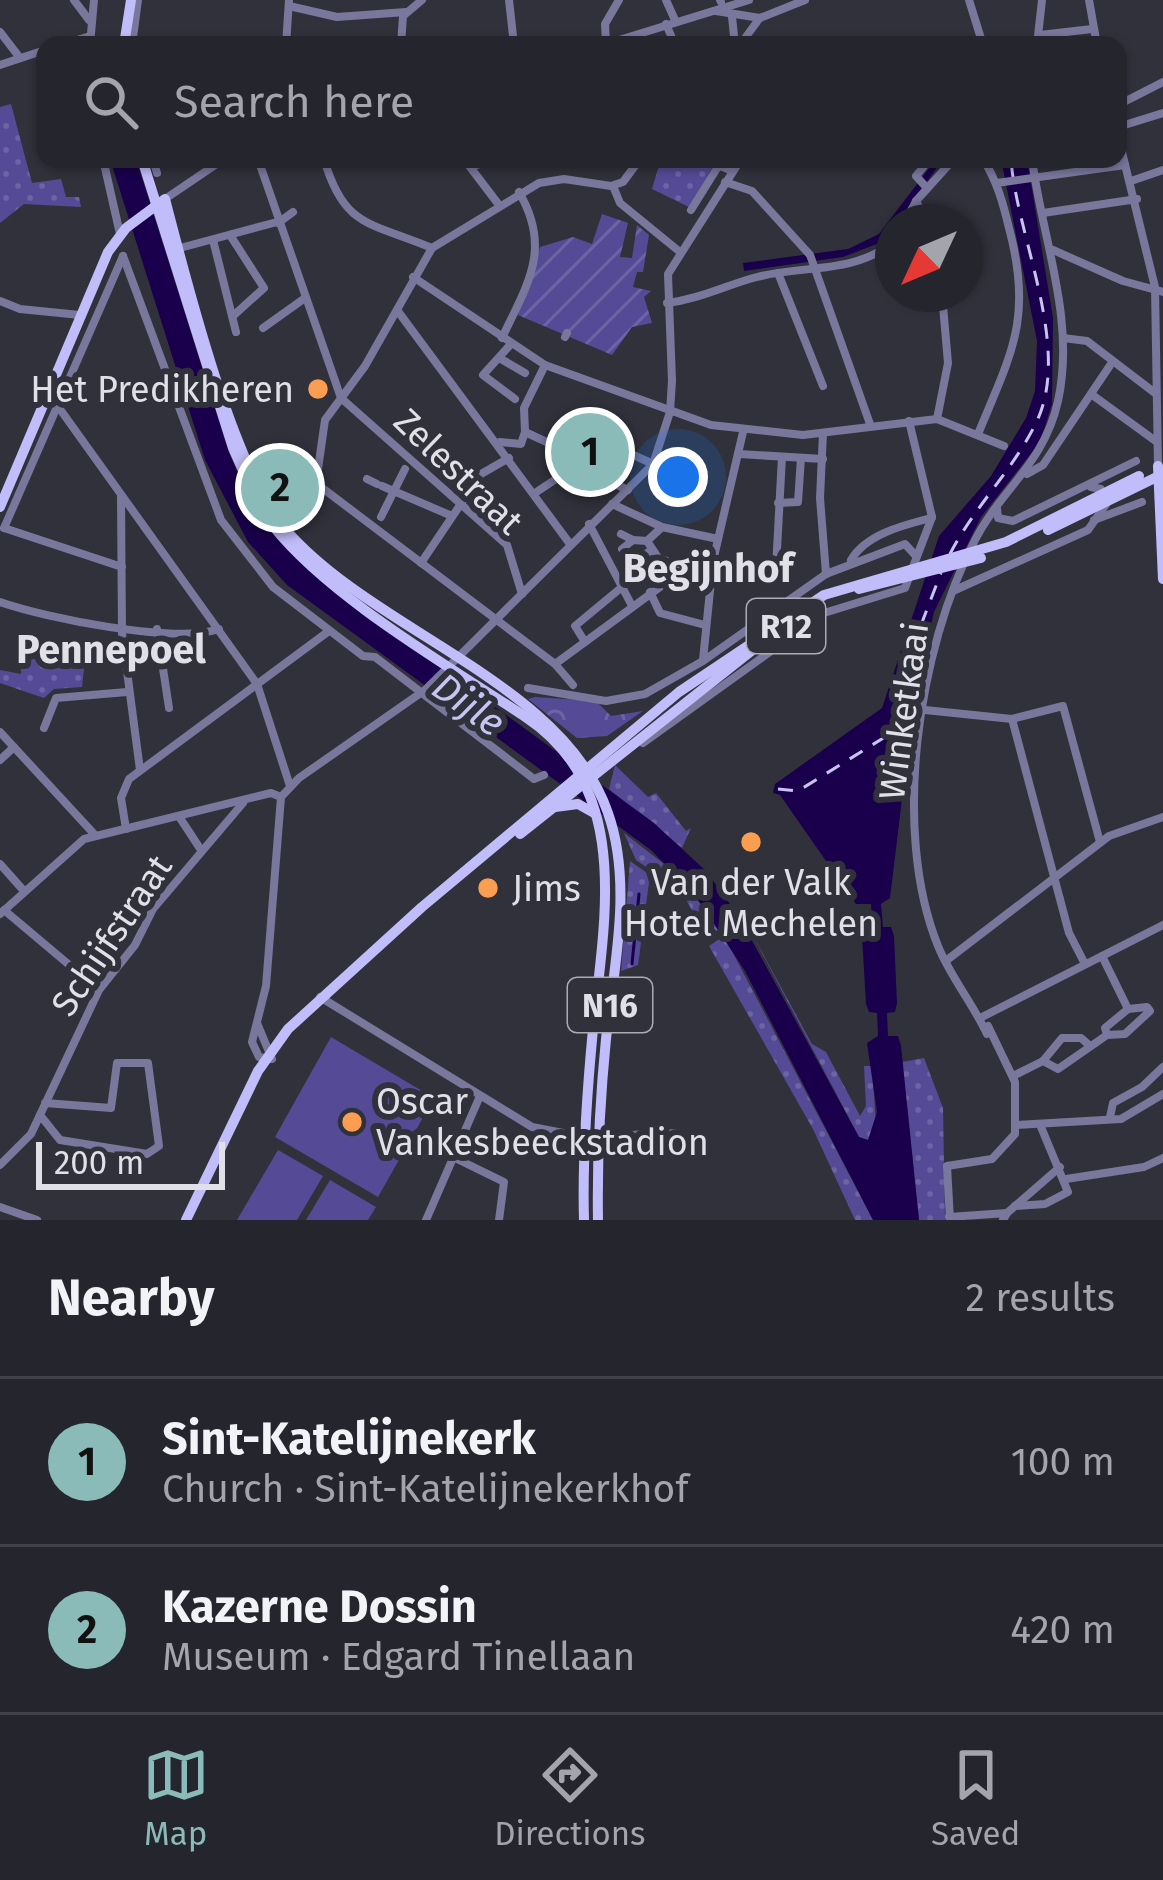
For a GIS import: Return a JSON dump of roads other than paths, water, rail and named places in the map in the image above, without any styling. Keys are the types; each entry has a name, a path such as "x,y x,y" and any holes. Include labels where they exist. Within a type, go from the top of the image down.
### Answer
{"main road":[{"path":"129,36 134,0"},
{"path":"145,168 240,467 282,531 317,571 532,721 587,775"},
{"path":"0,507 51,401 80,315 123,231 158,205"},
{"path":"158,205 180,248 256,485 282,531"},
{"path":"1161,470 1163,579"},
{"name":"R12","path":"587,775 683,697 827,601 904,573 970,558 1161,470"},
{"path":"450,665 549,723 587,775"},
{"path":"186,1220 269,1057 322,999 587,775"},
{"name":"N16","path":"584,1220 608,904 587,775"},
{"name":"N16","path":"587,775 612,824 620,880 591,1137 598,1220"},
{"path":"322,999 552,808 565,791"},
{"path":"552,808 578,804 596,814"}],"street":[{"path":"74,0 91,21"},
{"path":"90,36 94,0"},
{"path":"287,36 289,3 337,17 406,12 422,0"},
{"path":"509,0 513,36"},
{"path":"604,36 605,24 619,0"},
{"path":"667,0 673,36"},
{"path":"630,36 721,4 749,0"},
{"path":"745,36 760,18 805,0"},
{"path":"969,0 980,36"},
{"path":"1039,36 1042,0"},
{"path":"1089,0 1094,36"},
{"path":"721,4 732,17 736,36"},
{"path":"402,36 406,12"},
{"path":"732,17 760,18"},
{"path":"1058,36 1092,29"},
{"path":"0,32 20,58"},
{"path":"0,64 36,53"},
{"path":"1127,100 1163,82"},
{"path":"1127,124 1163,113"},
{"path":"106,168 123,231"},
{"path":"156,168 158,173"},
{"path":"158,205 203,168"},
{"path":"261,168 341,398"},
{"path":"327,168 336,198 351,214 432,248"},
{"path":"472,168 499,205"},
{"path":"282,531 313,504 322,429 432,248 519,192 546,181 613,186 634,168"},
{"path":"692,210 717,168"},
{"path":"726,168 733,171"},
{"path":"269,1057 257,1023 272,932 275,819 280,797 423,692 653,464 670,412 673,343 668,274 735,168"},
{"path":"914,204 927,168"},
{"path":"923,184 942,168"},
{"path":"978,434 1022,311 1018,260 1001,183 990,168"},
{"path":"1026,475 1057,405 1063,338 1052,250 1031,168"},
{"path":"1001,183 1099,168"},
{"path":"1126,168 1157,286 1161,470"},
{"path":"1131,181 1163,170"},
{"path":"725,182 752,191 810,255 871,424"},
{"path":"613,186 620,202 680,252"},
{"path":"519,192 536,222 536,255 501,359 483,375 520,404"},
{"path":"1043,213 1137,199"},
{"path":"180,248 277,223 292,212"},
{"path":"230,235 264,288 233,316"},
{"path":"213,240 236,332"},
{"path":"1052,250 1123,281 1157,286"},
{"path":"667,303 875,253"},
{"path":"122,567 2,527 51,401 123,256 221,520 263,576 329,631 363,656 375,657 534,779 544,775"},
{"path":"778,273 823,386"},
{"path":"1157,286 1163,274"},
{"path":"413,277 544,365 670,412 743,432 824,434 871,424 937,419 1004,446"},
{"path":"263,328 305,298"},
{"path":"0,302 80,315"},
{"path":"396,309 570,544"},
{"path":"937,419 947,363 943,312"},
{"path":"1063,338 1087,341 1156,393"},
{"path":"501,359 524,373"},
{"path":"953,591 976,538 997,507 1026,475 1043,465 1113,361"},
{"path":"525,432 520,404 544,365"},
{"path":"1091,394 1158,443"},
{"name":"Zelestraat","path":"341,398 507,545 522,594"},
{"path":"51,401 256,684 290,786"},
{"path":"638,736 683,697 824,613 905,588 932,518 909,421"},
{"path":"549,446 563,425 570,426 653,464"},
{"path":"703,662 712,568 743,432"},
{"path":"421,563 481,474 508,457 513,433 538,434 571,470"},
{"path":"824,434 826,574"},
{"path":"497,442 510,443"},
{"path":"739,454 823,459"},
{"path":"658,559 712,568 776,568 782,457"},
{"path":"778,503 798,502 801,458"},
{"path":"997,507 998,518 1013,520 1091,487 1136,461"},
{"path":"377,523 408,462"},
{"path":"535,493 578,467 628,490"},
{"path":"376,483 452,516"},
{"path":"316,484 377,523 421,563 555,664 572,685"},
{"path":"953,591 1088,530 1105,499 1091,487"},
{"path":"121,495 122,627 140,770"},
{"path":"1094,520 1142,502"},
{"path":"612,504 662,526 718,539"},
{"path":"851,561 857,550 896,527 932,518"},
{"path":"589,524 631,604"},
{"path":"634,562 662,526"},
{"path":"555,664 660,587 658,559 649,546 621,533"},
{"path":"622,549 633,540"},
{"path":"683,697 703,662 826,574 905,544 916,556"},
{"path":"585,642 575,626 622,587"},
{"name":"Winketkaai","path":"953,591 933,647 915,840 939,948 1012,1076"},
{"path":"650,592 660,613 705,625"},
{"path":"0,602 35,614 122,627 219,629"},
{"path":"157,629 169,708"},
{"path":"126,829 121,798 140,770 329,631"},
{"path":"528,688 607,701 683,697"},
{"path":"44,728 56,698 128,692"},
{"path":"925,710 1012,719 1063,706 1100,842"},
{"path":"1012,719 1069,933 1085,964"},
{"path":"0,732 95,835"},
{"path":"0,760 14,747"},
{"path":"99,990 2,912 95,835 271,793 280,797"},
{"name":"Schijfstraat","path":"1,1162 31,1134 99,990 201,850 243,803"},
{"path":"946,960 1100,842 1163,817"},
{"path":"180,818 201,850"},
{"path":"0,864 24,891"},
{"path":"984,1026 1085,964 1163,925"},
{"path":"1102,956 1128,1009"},
{"path":"322,999 532,1127 591,1137 676,1133"},
{"path":"1043,1061 1058,1069 1107,1035 1125,1034 1150,1011 1128,1009 1105,1028 1107,1035"},
{"path":"1060,1167 1005,1217 950,1219 947,1166 992,1159 1012,1139 1016,1126 1012,1076 1043,1061 1063,1038 1081,1038 1089,1045"},
{"path":"40,1115 60,1140 147,1154 160,1147 148,1063 117,1063 111,1108 45,1103"},
{"path":"1110,1117 1113,1102 1142,1088 1163,1067"},
{"path":"1016,1126 1120,1119 1163,1094"},
{"path":"426,1220 480,1096"},
{"path":"1016,1205 1045,1204 1068,1192 1041,1127"},
{"path":"452,1157 504,1182 499,1220"},
{"path":"1066,1179 1144,1167 1163,1158"},
{"path":"0,1207 31,1220"}],"water":[{"name":"Dijle","path":"113,168 139,168 229,453 255,512 309,571 654,823 706,871 738,915 859,1137 868,1140 877,1112 867,1043 878,1036 877,1013 869,1012 866,1004 862,937 865,928 872,927 871,904 856,904 780,795 773,793 775,784 882,708 939,536 991,476 1026,418 1035,391 1037,341 1003,168 1028,168 1053,318 1052,404 1040,442 981,517 934,612 914,700 890,898 881,904 883,927 891,927 894,936 897,1003 895,1012 887,1013 888,1036 898,1036 901,1046 919,1220 873,1220 745,971 695,895 651,850 287,585 248,542 205,460"},
{"path":"929,168 937,168 910,204 902,204"},
{"path":"875,236 875,245 843,257 744,271 743,263 848,249"}],"waterway":[{"path":"632,964 639,894"}],"railway":[{"path":"286,509 291,515"}],"place":[{"name":"Het Predikheren","path":"318,389"},
{"name":"Sint-Katelijnekerk","path":"590,452"},
{"name":"Kazerne Dossin","path":"280,488"},
{"name":"Van der Valk Hotel Mechelen","path":"751,842"},
{"name":"Jims","path":"488,888"},
{"name":"Oscar Vankesbeeckstadion","path":"352,1122"}],"district":[{"name":"Begijnhof","path":"708,568"},
{"name":"Pennepoel","path":"111,649"}]}
